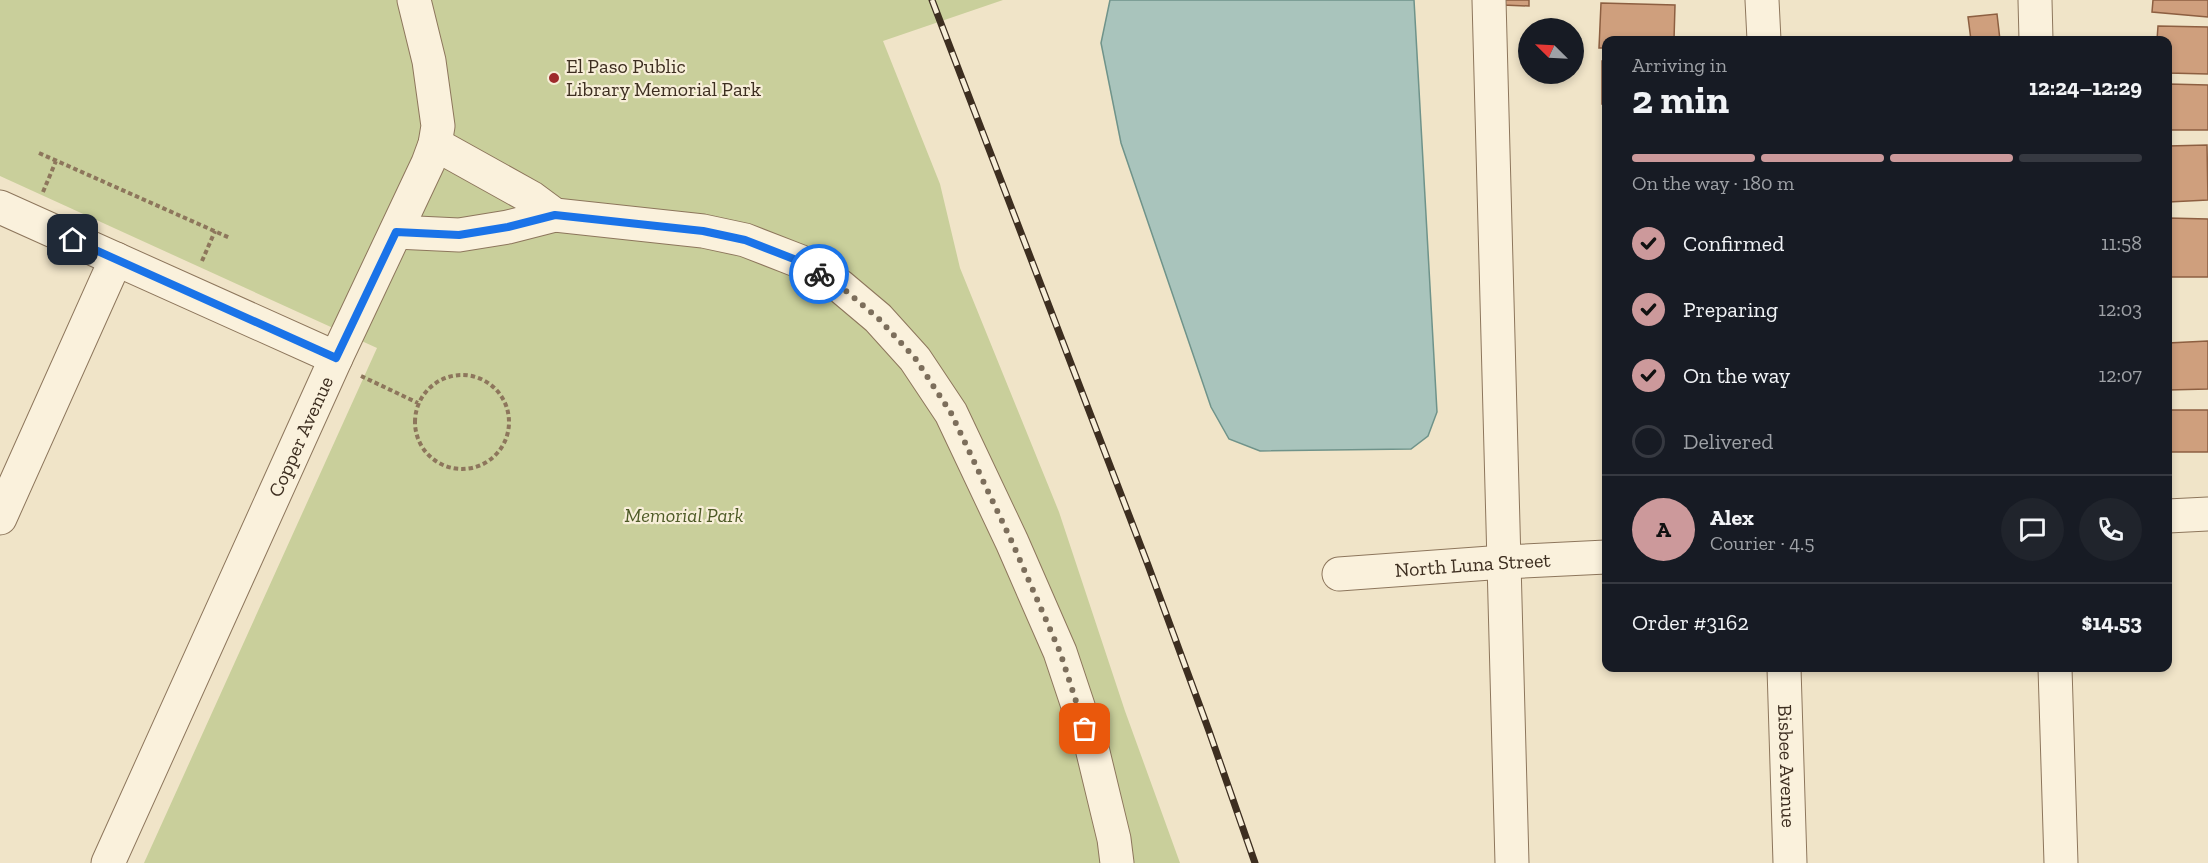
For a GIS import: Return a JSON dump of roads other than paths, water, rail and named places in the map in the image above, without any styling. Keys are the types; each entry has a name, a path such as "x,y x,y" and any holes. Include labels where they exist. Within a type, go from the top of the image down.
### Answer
{"street":[{"name":"Copper Avenue","path":"108,863 347,366 396,232 435,144 438,126 429,61 414,0"},
{"path":"1489,0 1512,863"},
{"path":"1762,0 1764,36"},
{"path":"2035,0 2036,36"},
{"path":"435,144 532,198 555,215"},
{"path":"0,207 347,366"},
{"path":"396,232 459,235 508,227 555,215 703,231 745,240 788,257 840,286 878,318 915,358 951,413 1012,542 1060,652 1092,748 1114,839 1117,863"},
{"path":"0,518 116,259"},
{"path":"2172,516 2208,514"},
{"name":"North Luna Street","path":"1339,574 1602,557"},
{"name":"Bisbee Avenue","path":"1784,672 1790,863"},
{"path":"2055,672 2061,863"}],"water":[{"path":"1110,0 1414,0 1437,412 1428,436 1411,449 1260,451 1229,439 1211,407 1121,143 1101,43"}],"railway":[{"path":"932,0 1148,565 1255,863"}],"place":[{"name":"El Paso Public Library Memorial Park","path":"554,78"}],"park label":[{"name":"Memorial Park","path":"684,515"}]}
